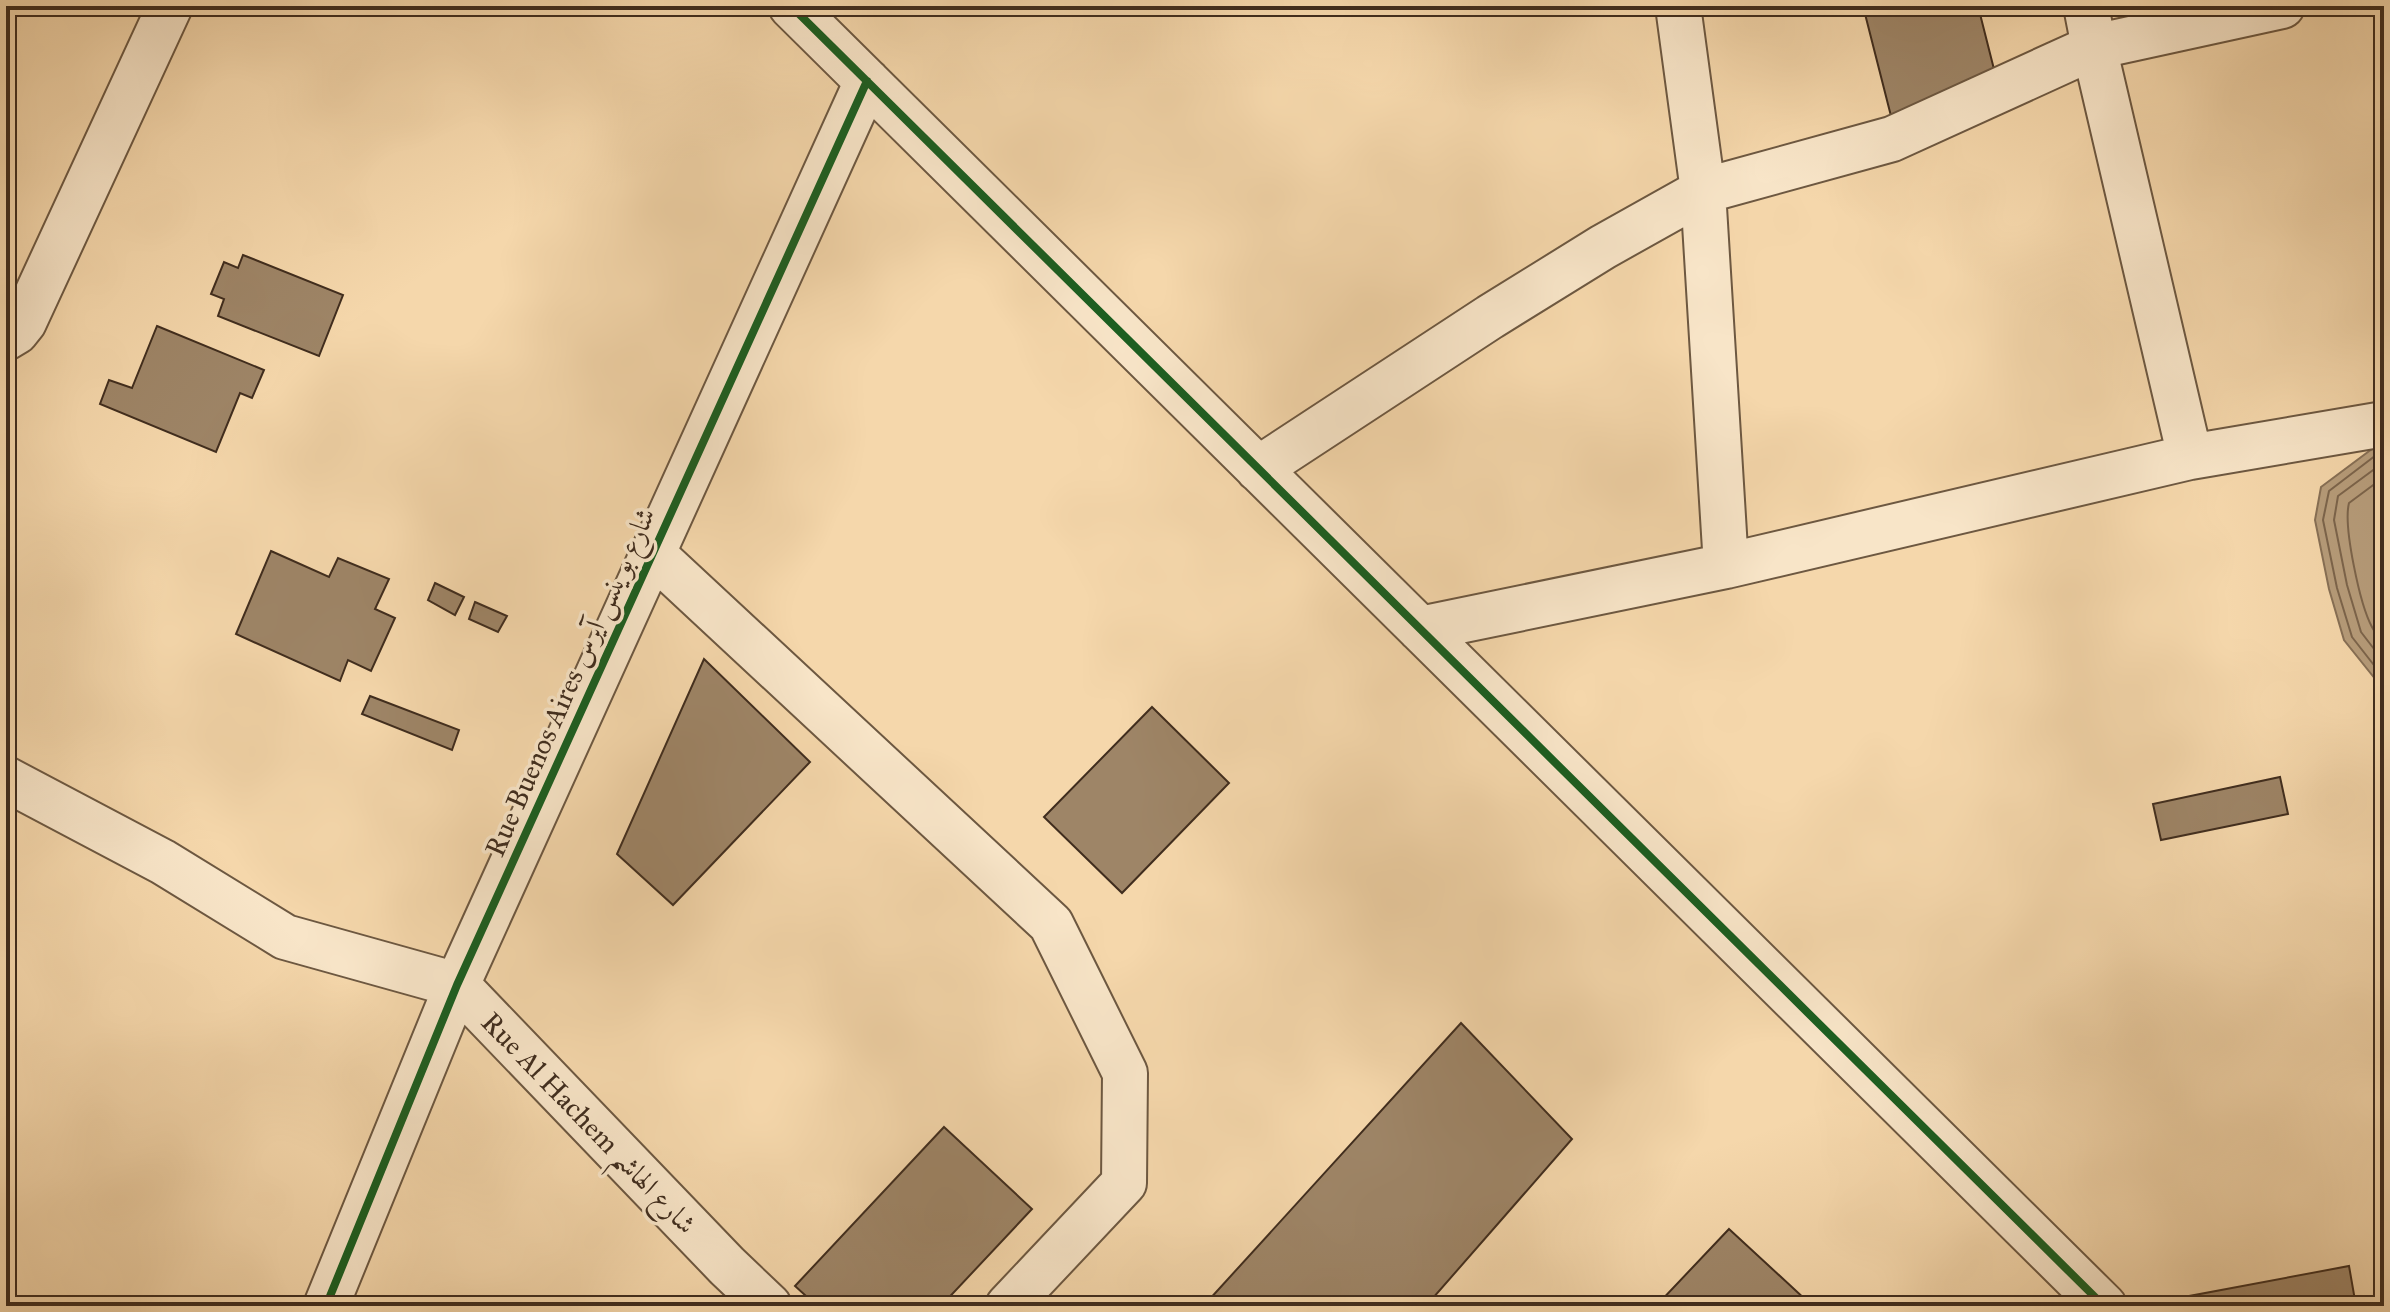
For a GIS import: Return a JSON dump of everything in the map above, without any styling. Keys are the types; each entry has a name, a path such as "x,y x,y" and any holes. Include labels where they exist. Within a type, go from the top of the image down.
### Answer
{"street":[{"path":"6,338 24,322 170,6"},
{"path":"791,6 2104,1306"},
{"path":"1678,6 1703,191 1726,566"},
{"path":"1258,469 1490,317 1603,247 1703,191 1892,139 2090,26 2282,6"},
{"path":"2090,26 2190,457"},
{"name":"Rue Buenos Aires شارع بوينس آيرس","path":"326,1306 457,985 867,81"},
{"path":"1420,629 1726,566 2190,457 2384,424"},
{"path":"653,554 1051,924 1125,1073 1124,1183 1008,1306"},
{"path":"6,779 163,862 285,937 457,985"},
{"name":"Rue Al Hachem شارع الهاشم","path":"457,985 769,1306"}],"water":[{"path":"2384,440 2384,690 2344,640 2329,589 2315,520 2321,487"}],"building":[{"path":"1863,6 1978,6 1999,89 1891,116"},
{"path":"243,255 343,295 319,356 218,316 224,299 211,294 224,262 238,268"},
{"path":"157,326 264,370 252,398 240,393 216,452 100,404 109,380 132,388"},
{"path":"271,551 329,577 338,558 389,579 375,609 395,618 371,671 348,660 340,681 236,634"},
{"path":"435,583 464,597 455,615 428,600"},
{"path":"475,602 507,616 498,632 469,619"},
{"path":"704,659 810,762 673,905 617,854"},
{"path":"370,696 459,730 452,750 362,714"},
{"path":"1152,707 1229,783 1122,893 1044,817"},
{"path":"2280,777 2288,814 2161,840 2153,804"},
{"path":"1461,1023 1572,1139 1426,1306 1214,1306 1208,1301"},
{"path":"944,1127 1032,1209 941,1306 817,1306 795,1286"},
{"path":"1729,1229 1807,1301 1802,1306 1656,1306"},
{"path":"2349,1266 2356,1306 2192,1306 2184,1297"}],"cycle path":[{"path":"791,6 2104,1306"},
{"path":"326,1306 457,985 867,81"}]}
